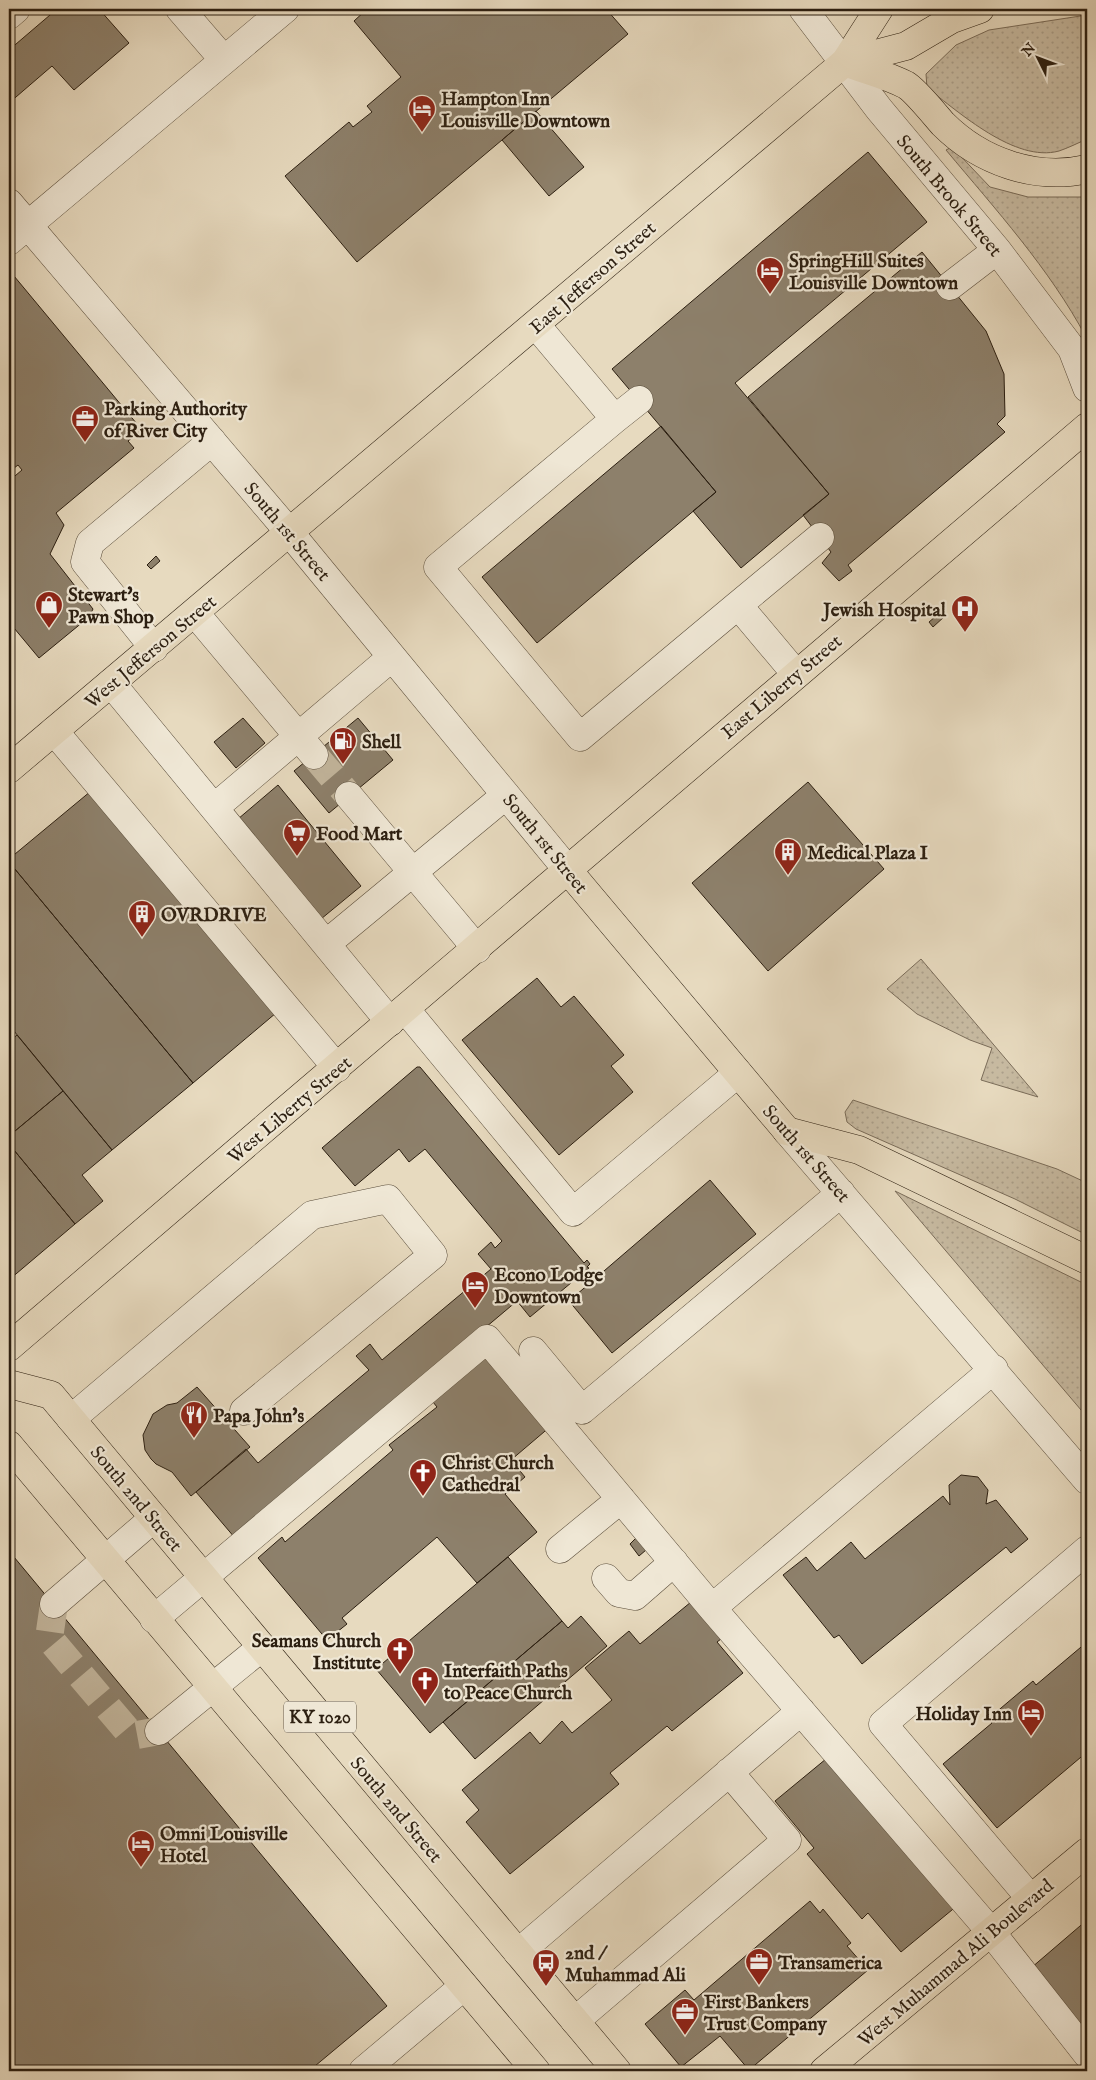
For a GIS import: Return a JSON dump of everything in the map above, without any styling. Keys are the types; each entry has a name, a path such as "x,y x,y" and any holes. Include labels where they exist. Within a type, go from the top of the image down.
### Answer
{"main road":[{"name":"East Jefferson Street","path":"290,533 815,85 845,62 879,9"},
{"path":"845,62 906,46 952,20 980,9"},
{"path":"845,62 908,86 950,131 974,148 999,161 1036,172 1087,169"},
{"name":"East Liberty Street","path":"566,868 1087,427"},
{"name":"West Jefferson Street","path":"9,769 290,533"},
{"name":"West Liberty Street","path":"9,1347 477,949 566,868"},
{"name":"South 1st Street","path":"566,868 787,1131"},
{"path":"787,1131 859,1150 1087,1260"},
{"name":"South 2nd Street","path":"9,1384 51,1395 617,2071"},
{"name":"KY 1020","path":"9,1444 154,1619 536,2071"},
{"name":"West Muhammad Ali Boulevard","path":"824,2071 1087,1852"}],"street":[{"path":"9,15 16,9"},
{"path":"180,9 224,60"},
{"path":"18,234 285,9"},
{"name":"South Brook Street","path":"803,9 879,109 997,250 1072,348 1087,388"},
{"name":"South 1st Street","path":"9,203 18,234 212,441 566,868"},
{"path":"950,286 997,250"},
{"path":"536,325 615,419"},
{"path":"639,400 438,567 580,737 820,537"},
{"path":"154,648 85,562 88,549 90,543 212,441"},
{"path":"738,605 796,674"},
{"path":"195,613 306,746"},
{"path":"214,808 306,746 392,657"},
{"path":"111,683 326,944 398,1016 573,1212 738,1073"},
{"path":"54,731 337,1068"},
{"path":"326,944 506,795"},
{"path":"349,796 477,949"},
{"name":"South 1st Street","path":"787,1131 994,1369 1087,1480"},
{"path":"533,1351 582,1410 841,1193"},
{"path":"71,1419 312,1215 388,1199 433,1255 244,1412"},
{"path":"154,1619 487,1339 712,1608 992,1932 1087,2054"},
{"path":"712,1608 994,1369"},
{"path":"560,1549 620,1499"},
{"path":"54,1604 154,1518"},
{"path":"1031,1899 883,1724 1087,1550"},
{"path":"606,1578 619,1593 635,1596 674,1562"},
{"path":"158,1731 262,1647"},
{"path":"518,1953 801,1710"},
{"path":"575,2021 787,1840 729,1772"},
{"path":"363,2071 464,1986"}],"shaded area":[{"path":"1087,15 1087,139 1059,151 1042,153 1024,150 1006,143 971,122 927,88 926,74 956,45 989,30"},
{"path":"952,147 990,187 1028,197 1087,197 1086,337 1039,263 946,150"},
{"path":"921,959 1038,1097 981,1080 992,1048 970,1040 917,1014 887,989"},
{"path":"853,1100 1057,1169 1087,1183 1087,1235 1015,1199 856,1129 847,1122 845,1112"},
{"path":"895,1191 1087,1285 1087,1417"}],"building":[{"path":"57,9 99,9 129,43 74,90 52,66 9,103 9,50"},
{"name":"Hampton Inn Louisville Downtown","path":"365,9 606,9 628,34 357,262 285,176 349,122 353,127 372,112 367,106 401,77 354,21"},
{"path":"536,111 584,167 549,196 502,140"},
{"name":"SpringHill Suites Louisville Downtown","path":"868,152 927,222 735,383 829,494 741,568 693,511 716,492 612,369"},
{"path":"922,252 986,331 1004,374 1005,416 997,424 1005,432 848,565 852,571 839,581 822,563 831,552 803,515 829,494 748,397"},
{"path":"9,270 142,430 128,441 134,448 56,513 64,525 50,554 93,609 89,617 39,658 9,622 9,481 22,470 18,465 9,472"},
{"path":"661,426 716,492 537,643 482,577"},
{"path":"156,556 160,561 151,569 147,565"},
{"path":"941,612 945,616 933,627 929,622"},
{"path":"243,718 265,743 236,768 214,742"},
{"name":"Shell","path":"358,718 393,760 329,813 294,771"},
{"name":"Medical Plaza I","path":"808,782 884,869 768,971 692,883"},
{"name":"Food Mart","path":"278,785 361,886 321,919 238,819"},
{"name":"OVRDRIVE","path":"91,791 276,1013 193,1083 9,862 9,859"},
{"path":"9,862 193,1083 112,1150 9,1025"},
{"path":"537,978 561,1007 574,996 624,1055 611,1066 633,1092 559,1155 462,1040"},
{"path":"17,1035 63,1091 9,1136 9,1042"},
{"name":"Econo Lodge Downtown","path":"417,1067 420,1067 584,1263 587,1260 590,1264 587,1267 589,1268 530,1317 517,1301 235,1538 196,1492 246,1449 258,1463 369,1370 356,1356 370,1344 382,1360 491,1269 478,1254 491,1242 495,1248 502,1241 425,1149 409,1162 399,1149 355,1186 322,1148"},
{"path":"63,1091 112,1150 82,1175 103,1201 75,1224 9,1144 9,1136"},
{"path":"9,1144 75,1224 10,1279 9,1277"},
{"path":"710,1180 756,1234 612,1353 569,1301"},
{"name":"Christ Church Cathedral","path":"490,1353 551,1426 511,1460 525,1477 505,1494 537,1532 477,1583 437,1537 342,1618 347,1624 327,1640 258,1558 282,1537 285,1542 393,1450 389,1445 437,1407 433,1402"},
{"name":"Papa John's","path":"197,1387 250,1447 191,1496 172,1472 156,1464 151,1459 145,1450 143,1435 153,1414 167,1405 177,1403"},
{"path":"961,1475 978,1477 988,1490 986,1504 996,1500 1028,1539 1011,1553 1006,1547 862,1664 839,1635 834,1638 783,1575 806,1557 817,1571 851,1542 865,1559 943,1496 950,1505 949,1485"},
{"path":"636,1538 646,1550 639,1556 630,1544"},
{"name":"Omni Louisville Hotel","path":"9,1551 387,2006 309,2071 9,2071"},
{"path":"508,1557 562,1621 430,1733 376,1669"},
{"path":"691,1602 721,1639 717,1642 743,1673 672,1731 667,1726 610,1773 619,1784 510,1874 466,1822 479,1810 462,1790 530,1732 540,1744 562,1721 572,1733 612,1700 585,1668 629,1631 640,1644"},
{"path":"581,1616 607,1646 475,1759 443,1722 562,1621 568,1628"},
{"name":"Holiday Inn","path":"1087,1642 1087,1752 997,1828 943,1764 992,1723 988,1719 1033,1681 1036,1685"},
{"path":"832,1754 958,1905 901,1952 868,1913 862,1919 807,1854 814,1848 775,1801"},
{"path":"810,1901 820,1913 823,1909 851,1943 847,1946 868,1970 749,2070 720,2036 681,2067 645,2024 685,1990 694,2000"},
{"path":"1087,1920 1087,2035 1031,1968"}],"tunnel":[{"path":"314,755 349,796"},
{"path":"54,1604 49,1638 132,1736 159,1731"}],"place":[{"name":"Hampton Inn Louisville Downtown","path":"422,133"},
{"name":"SpringHill Suites Louisville Downtown","path":"770,295"},
{"name":"Parking Authority of River City","path":"85,443"},
{"name":"Stewart's Pawn Shop","path":"49,629"},
{"name":"Jewish Hospital","path":"965,633"},
{"name":"Shell","path":"343,765"},
{"name":"Food Mart","path":"297,857"},
{"name":"Medical Plaza I","path":"788,876"},
{"name":"OVRDRIVE","path":"142,938"},
{"name":"Econo Lodge Downtown","path":"475,1309"},
{"name":"Papa John's","path":"194,1439"},
{"name":"Christ Church Cathedral","path":"423,1497"},
{"name":"Seamans Church Institute","path":"400,1675"},
{"name":"Interfaith Paths to Peace Church","path":"425,1705"},
{"name":"Holiday Inn","path":"1031,1737"},
{"name":"Omni Louisville Hotel","path":"141,1868"},
{"name":"Transamerica","path":"759,1986"},
{"name":"2nd / Muhammad Ali","path":"546,1987"},
{"name":"First Bankers Trust Company","path":"685,2036"}]}
